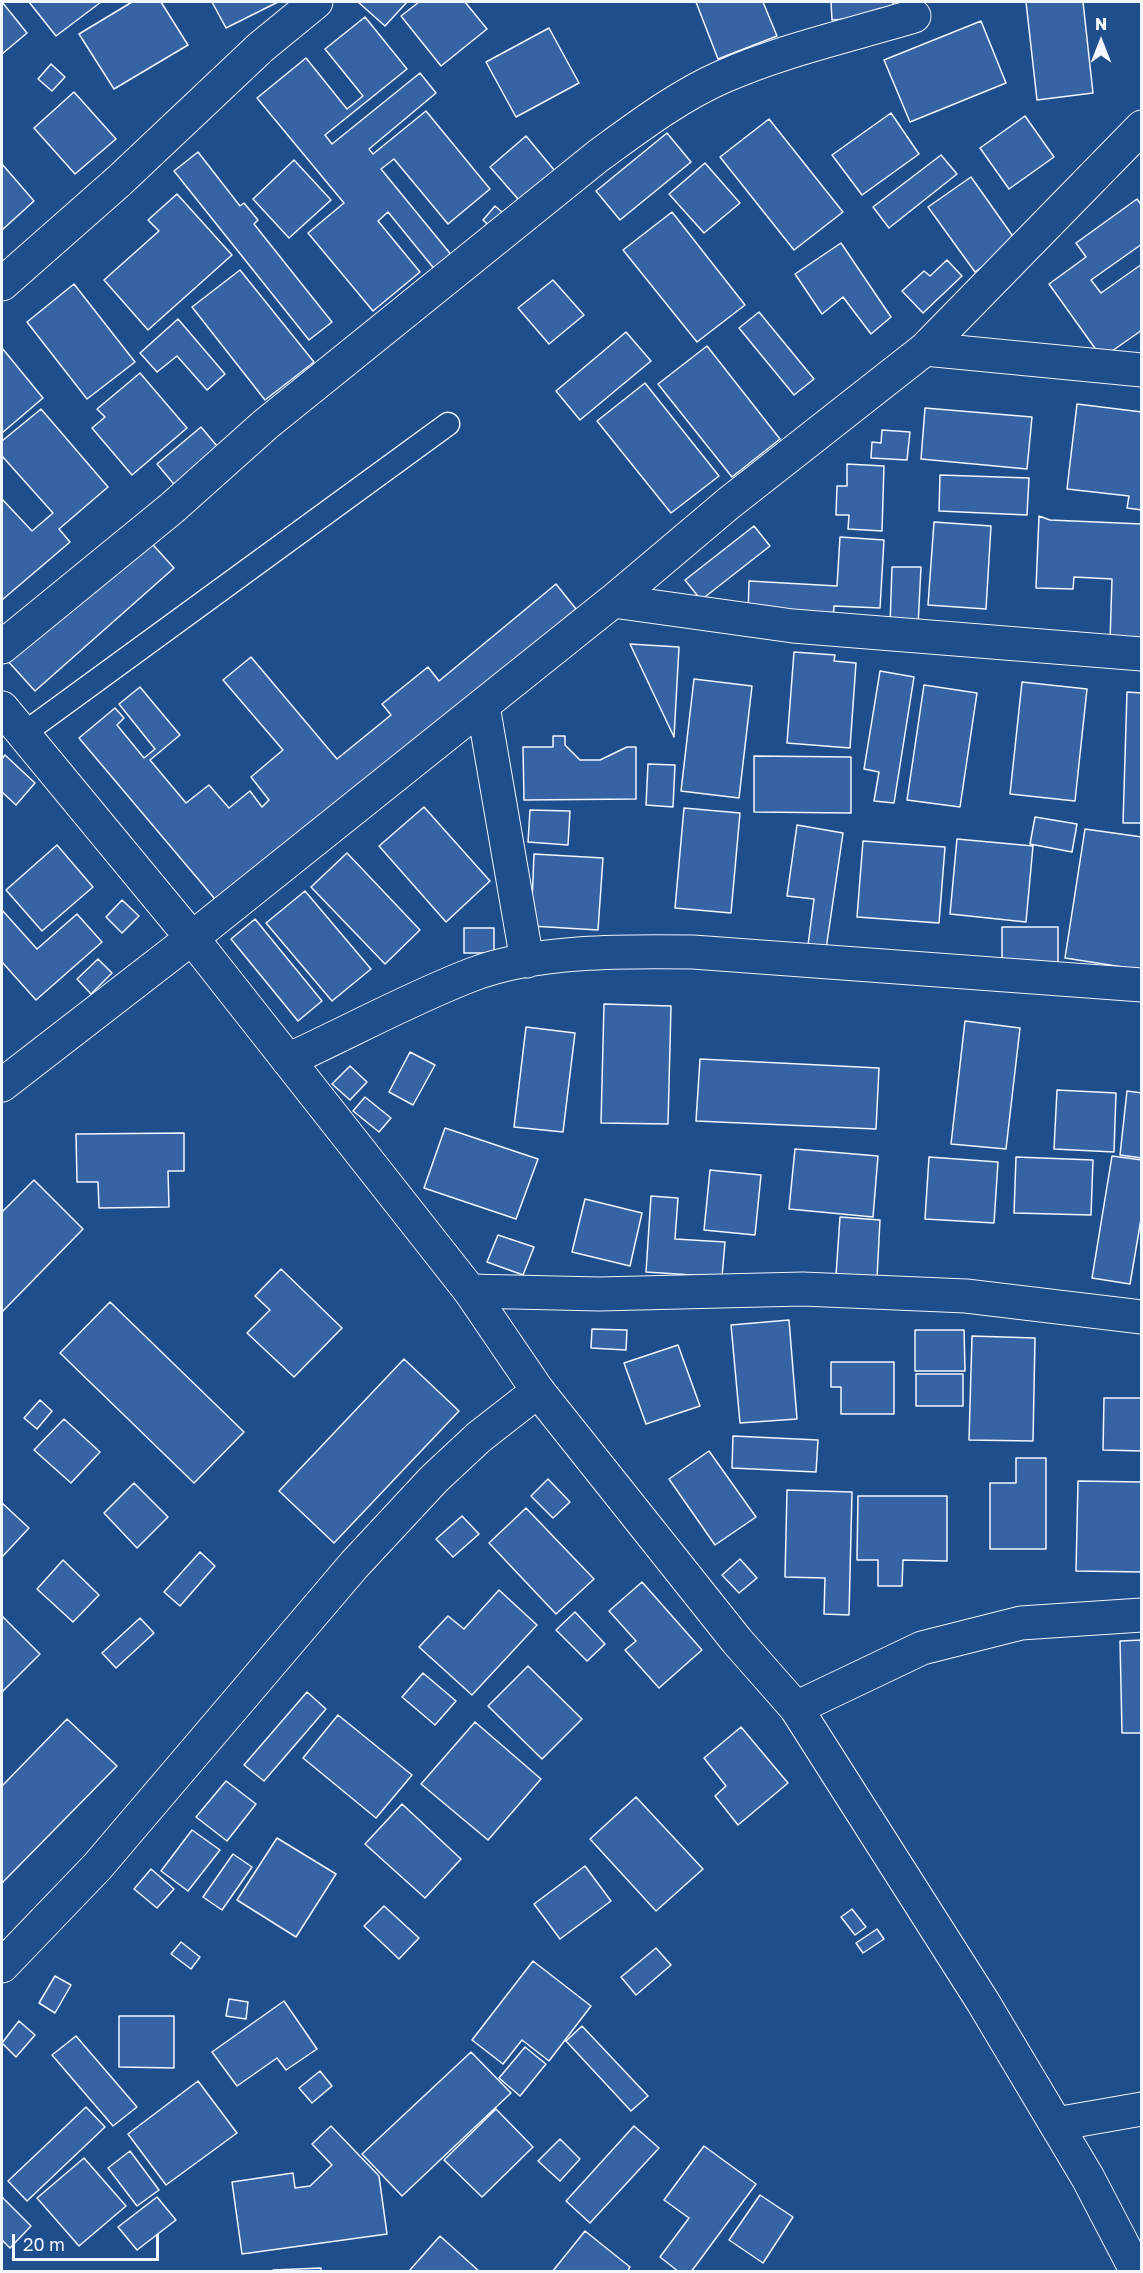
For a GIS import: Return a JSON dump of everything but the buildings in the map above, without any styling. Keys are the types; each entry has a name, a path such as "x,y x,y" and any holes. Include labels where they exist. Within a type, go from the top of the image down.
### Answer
{"street":[{"path":"2,284 118,181 261,47 316,2"},
{"path":"2,647 172,508 266,424 598,156 645,122 722,77 776,57 914,16"},
{"path":"2,1085 192,938 483,706 613,602 729,503 925,349 1142,127"},
{"path":"925,349 1142,370"},
{"path":"613,602 793,626 1142,654"},
{"path":"483,706 527,961"},
{"path":"2,708 192,938 470,1291 538,1391 736,1641 796,1708 976,1992 1056,2124 1088,2178 1137,2271"},
{"path":"288,1060 472,974 527,961 629,951 693,952 1142,985"},
{"path":"470,1291 599,1294 803,1289 966,1296 1142,1317"},
{"path":"2,1963 96,1867 362,1556 434,1479 479,1437 538,1391"},
{"path":"796,1708 922,1648 1021,1623 1142,1614"},
{"path":"1056,2124 1142,2109"}],"lane":[{"path":"23,734 448,424"}]}
